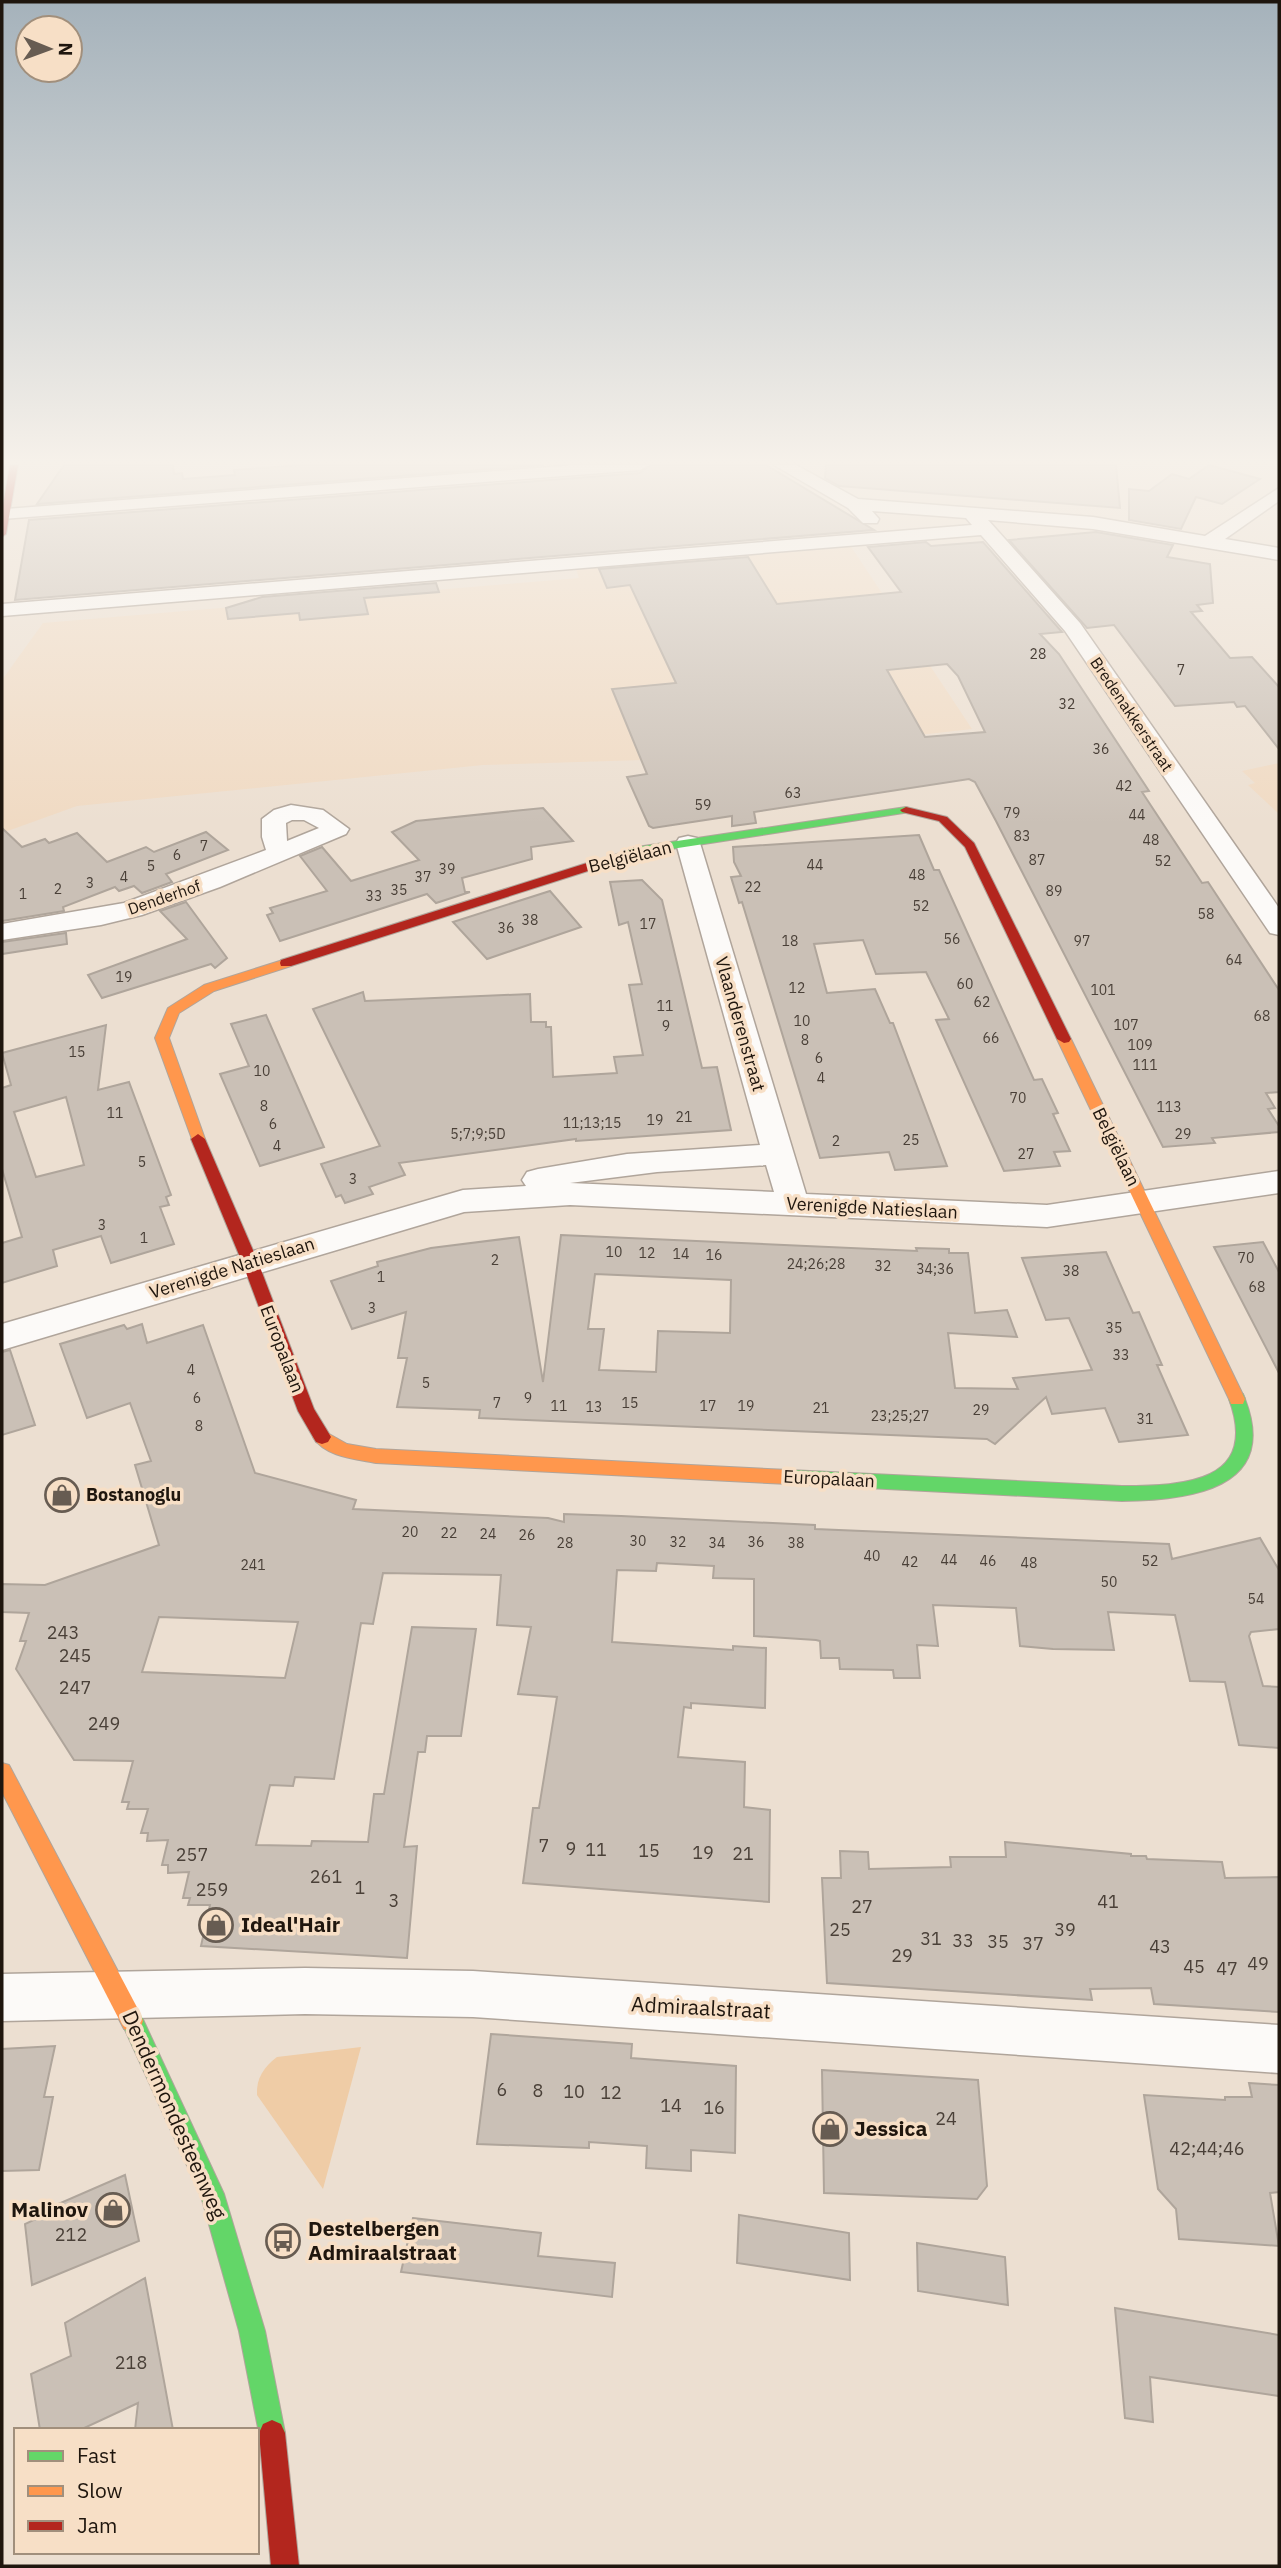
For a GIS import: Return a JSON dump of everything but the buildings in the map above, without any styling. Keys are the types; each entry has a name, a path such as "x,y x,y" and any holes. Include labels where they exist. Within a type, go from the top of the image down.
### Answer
{"street":[{"path":"2,610 306,585"},
{"name":"Bredenakkerstraat","path":"1036,585 1073,627 1279,927"},
{"name":"Belgiëlaan","path":"250,1262 198,1139 162,1038 173,1011 209,988 637,851 906,810 934,814 954,824 970,845 1143,1202"},
{"name":"Vlaanderenstraat","path":"688,843 793,1205"},
{"name":"Denderhof","path":"2,932 130,910 281,852"},
{"name":"Verenigde Natieslaan","path":"2,1337 250,1262 563,1173 778,1154"},
{"name":"Verenigde Natieslaan","path":"463,1201 570,1194 1047,1216 1279,1182"},
{"name":"Europalaan","path":"250,1262 306,1411 321,1436 343,1450 376,1456 719,1474 1168,1492 1220,1479 1240,1461 1245,1435 1241,1408 1143,1202"},
{"name":"Dendermondesteenweg","path":"2,1772 121,1995 211,2191 238,2277 263,2379 282,2503 285,2566"},
{"name":"Admiraalstraat","path":"2,1998 305,1991 473,1994 1279,2049"}],"shaded area":[{"path":"498,585 876,585 972,729 662,764 642,760 483,765 77,806 2,833 2,680 43,623"},
{"path":"1279,763 1279,814 1248,785 1255,783 1242,771"},
{"path":"361,2047 323,2189 257,2095 259,2078 277,2057"}],"traffic: fast":[{"path":"587,867 637,851 906,810"},
{"path":"789,1477 1122,1493 1149,1493 1198,1487 1229,1473 1241,1454 1244,1432 1237,1399"},
{"path":"132,2021 212,2194 252,2331 272,2433"}],"traffic: slow":[{"path":"198,1139 162,1038 173,1011 209,988 286,963"},
{"path":"1064,1039 1237,1399"},
{"path":"322,1437 343,1450 376,1456 789,1477"},
{"path":"2,1772 132,2021"}],"traffic: jam":[{"path":"906,810 943,819 970,845 1064,1039"},
{"path":"286,963 587,867"},
{"path":"198,1139 250,1262 306,1411 322,1437"},
{"path":"272,2433 285,2566"}],"place":[{"name":"Bostanoglu","path":"62,1495"},
{"name":"Ideal'Hair","path":"216,1925"},
{"name":"Jessica","path":"830,2129"},
{"name":"Malinov","path":"113,2210"},
{"name":"Destelbergen Admiraalstraat","path":"283,2241"}]}
